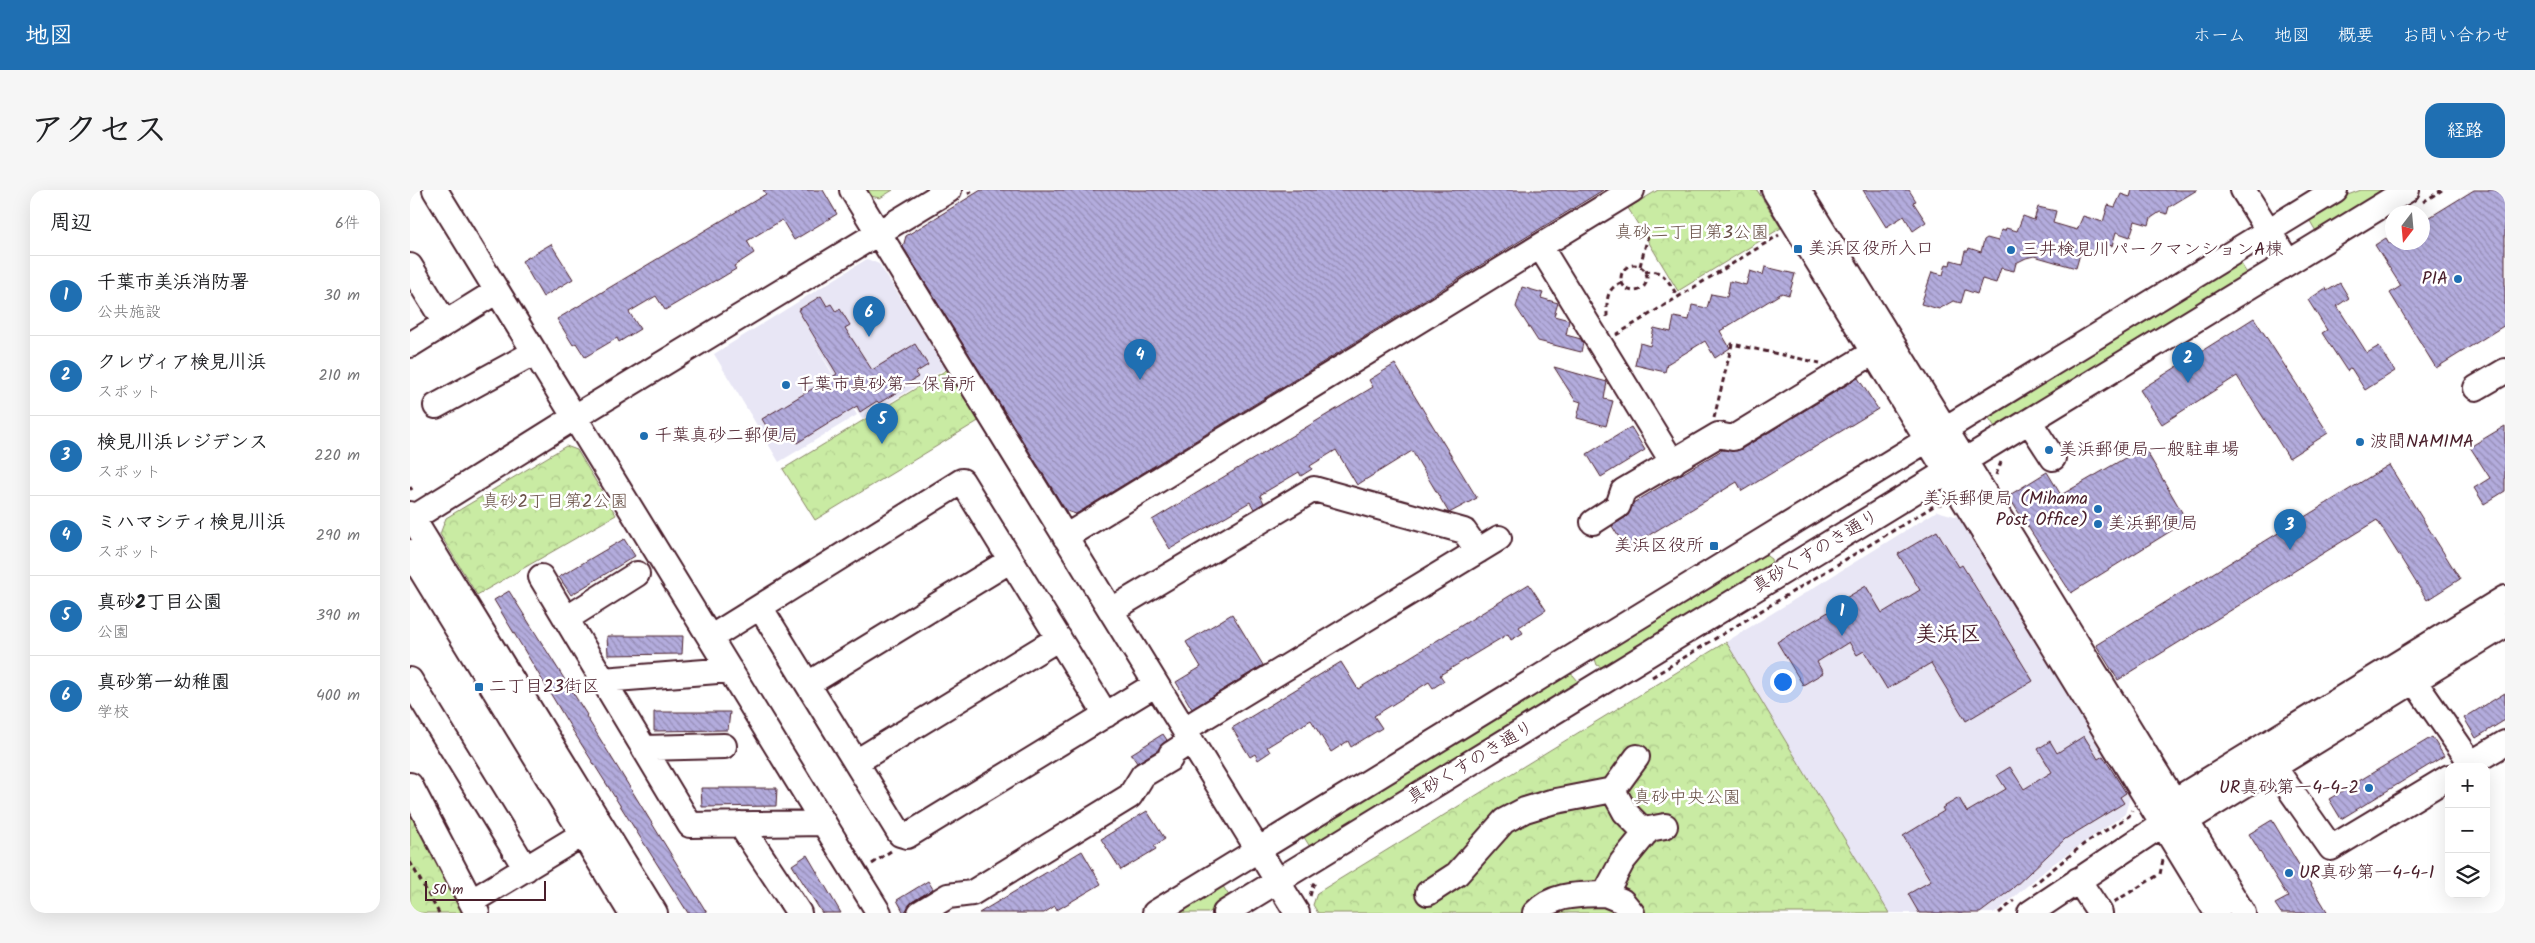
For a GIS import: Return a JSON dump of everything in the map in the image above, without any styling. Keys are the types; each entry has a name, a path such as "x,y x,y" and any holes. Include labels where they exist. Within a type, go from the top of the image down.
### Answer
{"street":[{"path":"435,190 879,913"},
{"path":"852,190 1156,684 1192,732 1277,881 1304,908"},
{"path":"1065,537 1632,190"},
{"path":"1774,190 2174,801 2243,913"},
{"path":"1798,190 1936,435"},
{"path":"2243,190 2288,262"},
{"name":"真砂くすのき通り","path":"1155,913 2335,190"},
{"name":"真砂くすのき通り","path":"1225,913 2407,190"},
{"path":"631,913 591,828 411,517 879,233 958,192"},
{"path":"1546,256 1673,463"},
{"path":"410,266 445,323"},
{"path":"410,345 497,291"},
{"path":"436,406 535,352"},
{"path":"1593,522 1618,506 1623,491 1718,435 1733,438 1864,358"},
{"path":"2476,388 2505,371"},
{"path":"2028,421 2052,458"},
{"path":"1956,467 2163,824 2217,913"},
{"path":"710,638 962,481 1106,715"},
{"path":"1120,605 1314,489 1464,531 1478,551"},
{"path":"922,912 948,896 972,893 1130,796 1143,775 1170,759 1171,754 1192,732 1499,538"},
{"path":"410,552 591,828 655,913"},
{"path":"808,684 1011,560"},
{"path":"566,619 637,574"},
{"path":"540,577 690,825 824,823"},
{"path":"2163,824 2174,801 2505,598"},
{"path":"760,607 900,834 907,836 1156,684"},
{"path":"2022,907 2078,880 2163,824 2186,821 2505,625"},
{"path":"856,762 1059,638"},
{"path":"1575,656 1595,687"},
{"path":"603,680 730,670"},
{"path":"410,680 526,868"},
{"path":"2414,681 2467,763"},
{"path":"2471,763 2505,743"},
{"path":"644,748 724,746"},
{"path":"1428,893 1457,874 1504,821 1525,810 1551,802 1613,790 1637,757"},
{"path":"2274,767 2331,848 2445,779"},
{"path":"410,786 474,907 526,868 591,828"},
{"path":"1608,901 1622,862 1656,830 1625,812 1613,790"},
{"path":"740,824 799,913"},
{"path":"2078,880 2108,910"},
{"path":"1535,913 1546,902 1554,898 1622,901 1632,913"}],"path":[{"path":"958,192 974,190"},
{"path":"1610,330 1613,336 1786,231"},
{"path":"1640,266 1648,236"},
{"path":"1632,264 1640,266 1645,272 1646,282 1640,289 1632,291 1621,283 1620,275 1625,268 1632,264"},
{"path":"1645,272 1653,271 1664,275 1678,297"},
{"path":"1608,325 1608,294 1611,287 1621,283"},
{"path":"1718,435 1712,426 1732,344 1823,363"},
{"path":"1647,680 1937,504 1954,508"},
{"path":"2030,888 2084,844 2129,816 2133,806"},
{"path":"865,868 898,847 904,835"},
{"path":"2108,910 2114,901 2160,874 2163,858"},
{"path":"410,862 439,913"},
{"path":"1304,908 1313,885 1323,877"},
{"path":"1999,913 2022,907"}],"shaded area":[{"path":"867,259 879,264 946,368 862,419 812,340 857,415 779,462 714,354"},
{"path":"1937,511 1958,517 2130,796 2125,814 2053,864 1995,913 1889,913 1726,642"}],"green space":[{"path":"867,190 893,190 880,198 870,196"},
{"name":"真砂二丁目第3公園","path":"1658,190 1757,190 1781,228 1678,291 1628,208"},
{"path":"2361,190 2388,190 2317,233 2307,216 2337,199"},
{"path":"2238,259 2248,275 1997,430 1987,415"},
{"path":"948,369 980,420 815,520 783,469"},
{"name":"真砂2丁目第2公園","path":"566,446 577,450 616,515 477,595 440,534 446,518"},
{"path":"1764,554 1771,559 1772,565 1603,668 1597,665 1595,659 1598,653 1758,555"},
{"name":"真砂中央公園","path":"1726,642 1889,913 1318,913 1313,905 1317,893"},
{"path":"1567,673 1573,675 1578,681 1575,688 1312,850 1302,834"},
{"path":"410,805 465,913 410,913"},
{"path":"1221,883 1231,899 1208,913 1172,913"}],"building":[{"path":"763,190 823,190 837,214 794,240 782,220 747,241 754,253 734,266 736,269 665,310 656,296 629,312 640,329 619,342 617,338 585,357 576,343 573,345 557,319 766,194"},
{"path":"981,190 1603,190 1076,514 1066,511 903,247 906,236"},
{"path":"1863,190 1909,190 1916,201 1913,202 1926,222 1913,231 1904,216 1886,227"},
{"name":"三井検見川パークマンションA棟","path":"2132,190 2197,190 2169,207 2167,214 2160,212 2151,218 2149,225 2135,221 2130,237 2116,232 2112,246 2106,244 2095,251 2093,257 2080,254 2076,268 2034,256 2016,263 2014,271 2001,268 1996,283 1982,279 1977,294 1965,290 1961,303 1953,301 1939,309 1921,304 1932,272 1943,275 1946,264 1950,265 1951,260 1962,263 1965,251 1968,251 1969,248 1981,252 1984,240 1987,238 1998,241 2001,230 2005,231 2006,228 2017,231 2023,216 2034,220 2038,207 2056,211 2053,223 2077,230 2083,216 2103,222 2108,205 2115,207 2121,194 2130,197"},
{"name":"PIA","path":"2474,190 2505,190 2505,325 2436,368 2390,293 2401,286 2375,245 2385,239 2385,250 2430,250 2430,217"},
{"path":"551,244 573,279 543,297 522,261"},
{"path":"1765,267 1795,274 1789,295 1782,293 1720,331 1730,348 1715,358 1705,341 1667,364 1665,372 1635,365 1640,343 1650,346 1654,328 1671,332 1674,317 1689,320 1692,305 1707,308 1711,294 1727,297 1730,281 1746,285 1750,271 1763,275"},
{"path":"2340,283 2349,298 2337,306 2367,353 2379,346 2395,371 2365,390 2351,368 2347,371 2322,333 2327,330 2308,300 2326,288 2327,291"},
{"path":"1522,287 1543,293 1541,298 1558,303 1554,316 1569,320 1566,335 1581,339 1583,343 1581,352 1538,341 1516,307"},
{"path":"821,296 827,306 831,304 836,312 840,309 850,325 845,328 872,370 915,344 928,365 915,373 918,377 903,386 904,388 879,403 877,401 860,412 857,406 797,443 790,433 776,442 762,419 837,374 798,310"},
{"path":"2254,318 2328,433 2289,458 2237,376 2162,424 2140,390"},
{"path":"1395,364 1477,498 1449,513 1412,451 1357,485 1336,450 1310,466 1312,469 1301,476 1299,472 1260,495 1264,503 1254,509 1250,502 1170,549 1152,520 1373,387 1369,380"},
{"path":"1554,367 1607,382 1604,399 1613,401 1606,426 1577,418 1581,402 1575,400"},
{"path":"1858,378 1878,409 1742,491 1737,482 1626,549 1612,526 1626,517 1633,503 1722,450 1740,450"},
{"path":"2505,426 2505,491 2484,504 2474,488 2490,478 2470,447"},
{"path":"1631,427 1645,450 1601,477 1587,454"},
{"name":"美浜郵便局 (Mihama Post Office)","path":"2144,447 2187,521 2071,593 2008,496 2047,472 2061,495"},
{"path":"2389,465 2460,579 2427,600 2377,520 2118,680 2096,645"},
{"path":"1937,531 1959,567 1962,565 2033,681 1966,721 1931,663 1887,689 1864,651 1857,655 1849,642 1817,662 1823,673 1803,685 1777,642 1830,611 1829,608 1866,586 1882,613 1920,590 1898,554"},
{"path":"624,539 635,556 571,595 559,577"},
{"path":"1529,584 1546,610 1519,627 1523,633 1511,640 1508,634 1440,675 1444,681 1433,688 1429,682 1374,716 1382,728 1351,747 1348,741 1331,752 1311,720 1267,747 1270,752 1258,760 1255,754 1250,757 1232,728 1341,662 1358,689"},
{"path":"509,591 707,913 688,913 573,731 494,600"},
{"path":"1232,614 1263,665 1192,709 1176,682 1201,667 1186,642"},
{"path":"607,636 683,636 682,654 608,655"},
{"path":"2505,693 2505,720 2476,738 2464,718"},
{"path":"654,712 730,712 728,730 654,731"},
{"path":"1163,734 1167,740 1158,750 1137,763 1131,754"},
{"path":"2084,736 2098,759 2103,756 2126,793 2120,797 2124,803 2065,839 2012,889 1980,913 1919,913 1908,894 1931,881 1903,836 1944,811 1942,808 1959,798 1967,812 2006,789 1997,775 2010,767 2024,789 2052,772 2038,749 2050,741 2057,753"},
{"name":"UR真砂第一4-4-2","path":"2432,737 2444,756 2341,819 2329,799"},
{"path":"701,788 777,788 776,806 702,807"},
{"path":"1147,811 1165,839 1154,846 1156,849 1121,870 1101,839"},
{"name":"UR真砂第一4-4-1","path":"2272,820 2328,913 2281,913 2275,904 2288,897 2249,834"},
{"path":"1082,851 1101,884 1057,910 1055,906 1044,913 979,913"},
{"path":"807,855 841,913 822,913 792,865"},
{"path":"928,881 933,889 912,902 904,913 897,900"}],"place":[{"name":"美浜区役所入口","path":"1798,249"},
{"name":"三井検見川パークマンションA棟","path":"2011,250"},
{"name":"PIA","path":"2458,279"},
{"name":"真砂第一幼稚園","path":"869,337"},
{"name":"ミハマシティ検見川浜","path":"1140,380"},
{"name":"クレヴィア検見川浜","path":"2188,383"},
{"name":"千葉市真砂第一保育所","path":"786,385"},
{"name":"千葉真砂二郵便局","path":"644,436"},
{"name":"波間NAMIMA","path":"2360,442"},
{"name":"真砂2丁目公園","path":"882,444"},
{"name":"美浜郵便局一般駐車場","path":"2049,450"},
{"name":"美浜郵便局 (Mihama Post Office)","path":"2098,509"},
{"name":"美浜郵便局","path":"2098,524"},
{"name":"美浜区役所","path":"1714,546"},
{"name":"検見川浜レジデンス","path":"2290,550"},
{"name":"千葉市美浜消防署","path":"1842,636"},
{"name":"二丁目23街区","path":"479,687"},
{"name":"UR真砂第一4-4-2","path":"2369,788"},
{"name":"UR真砂第一4-4-1","path":"2289,873"}],"district":[{"name":"美浜区","path":"1948,635"}]}
